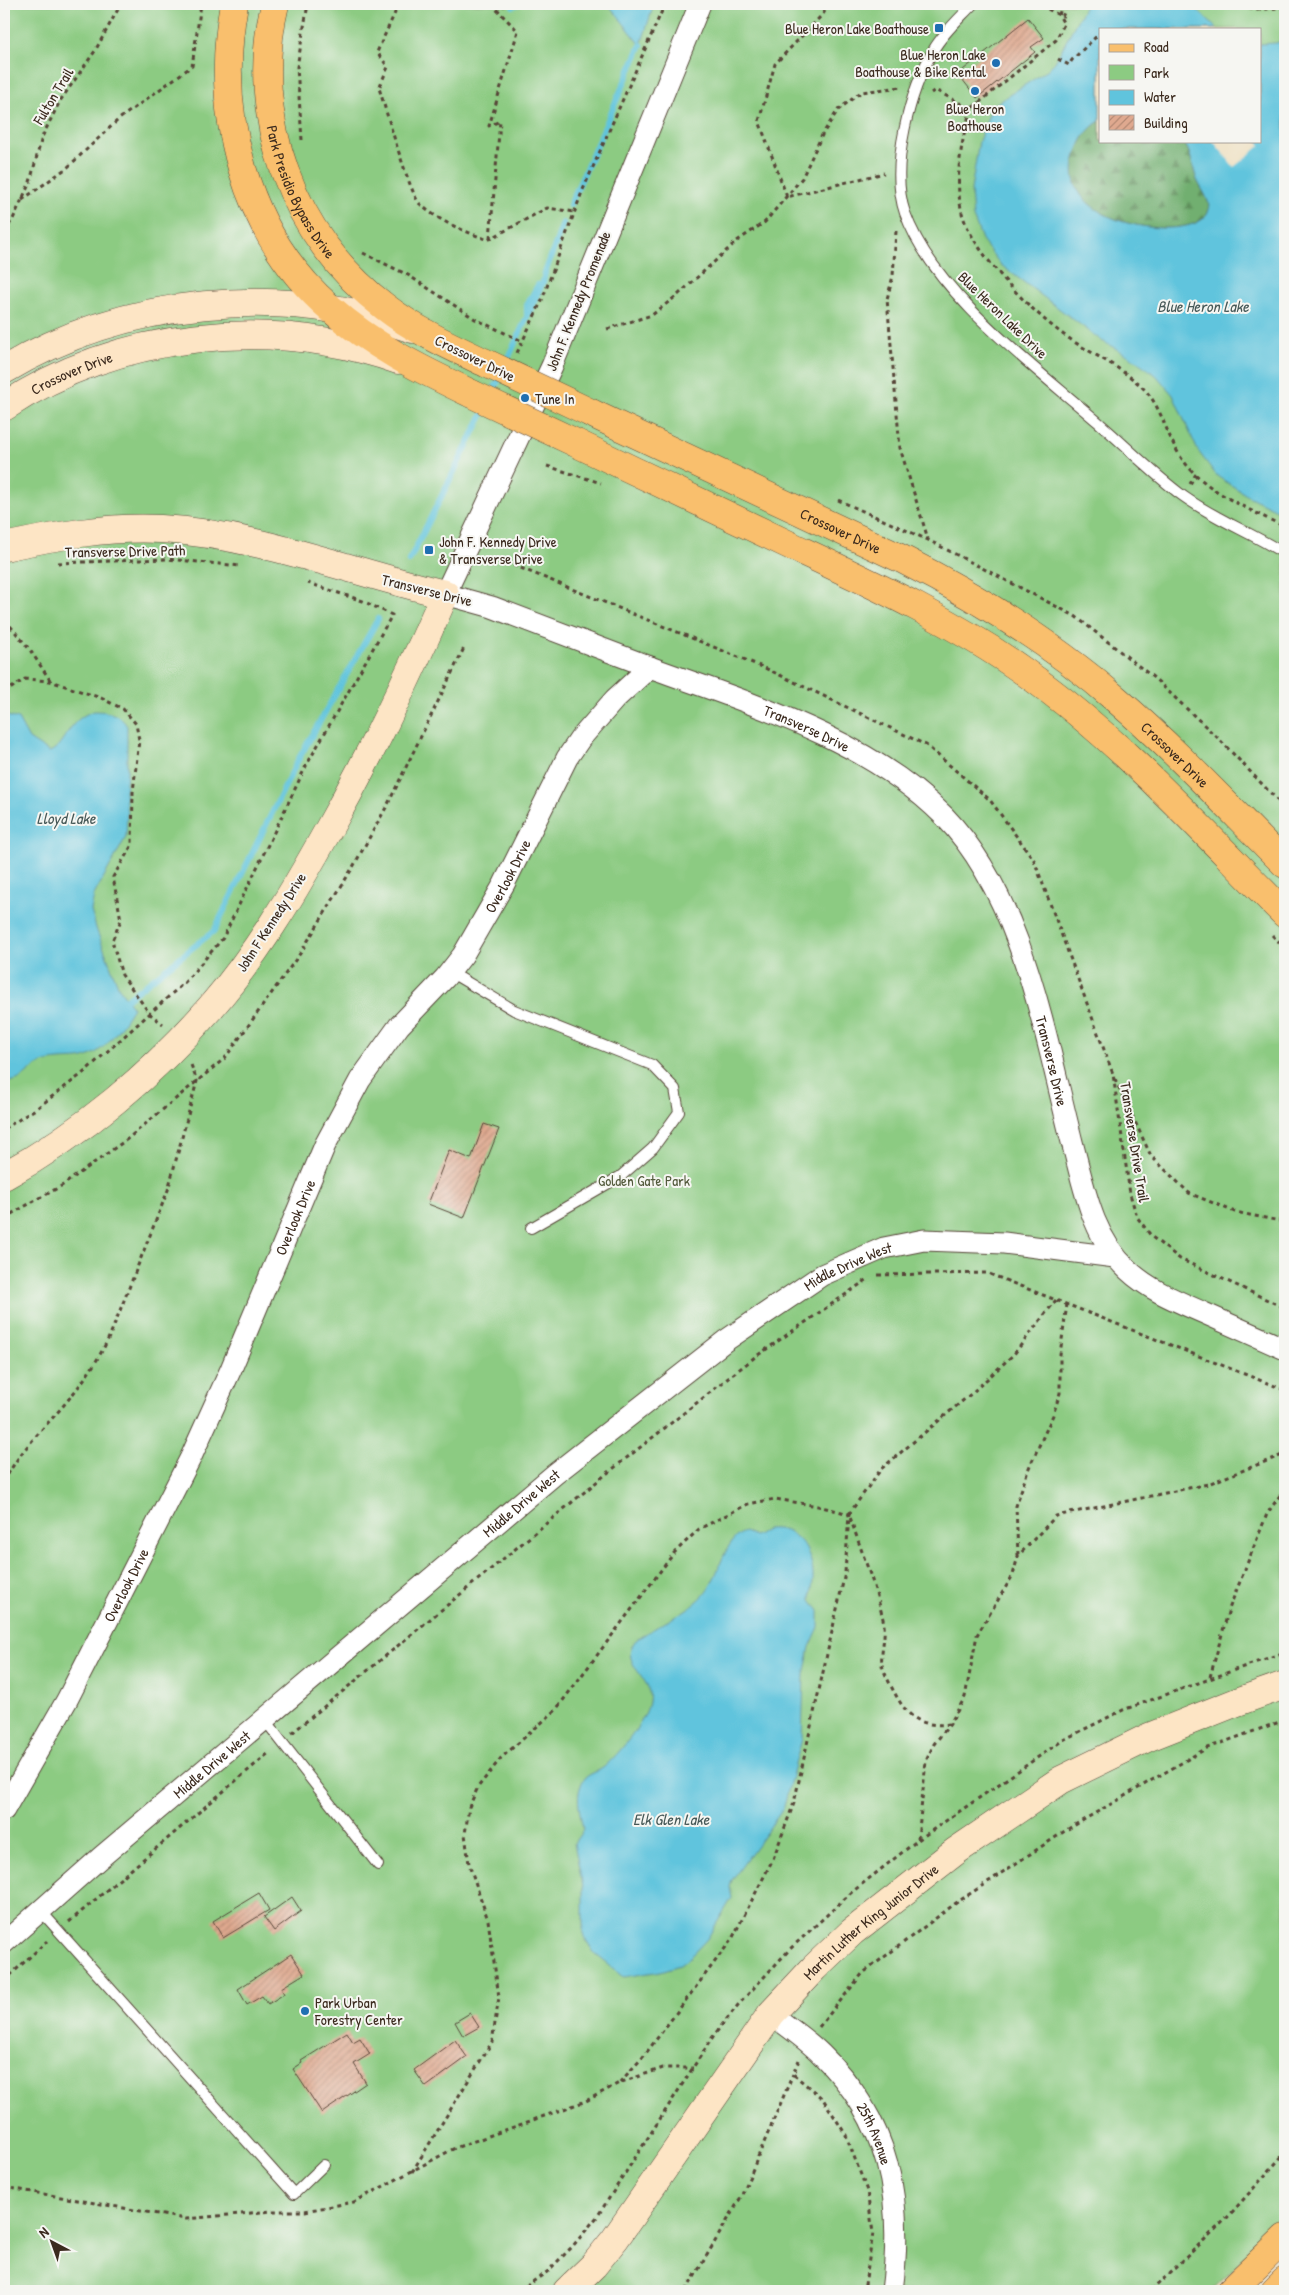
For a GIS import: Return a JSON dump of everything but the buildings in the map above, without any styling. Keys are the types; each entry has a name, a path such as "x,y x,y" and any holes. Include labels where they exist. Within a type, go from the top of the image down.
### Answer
{"main road":[{"path":"234,4 228,49 227,76 228,102 237,153 254,201 265,224 296,272 330,308"},
{"name":"Park Presidio Bypass Drive","path":"275,4 267,52 268,98 275,143 290,185 321,242 349,276 384,306 426,334"},
{"name":"Crossover Drive","path":"330,308 379,346 410,364 903,599 956,628 1004,658 1072,708 1119,749 1276,922"},
{"name":"Crossover Drive","path":"426,334 902,559 951,584 1000,614 1046,644 1117,700 1285,864"},
{"path":"1230,2291 1284,2242"},
{"path":"1275,2291 1285,2281"}],"street":[{"name":"John F. Kennedy Promenade","path":"445,594 552,366 700,4"},
{"name":"Crossover Drive","path":"4,370 77,334 125,319 201,306 250,303 330,308 393,322 426,334"},
{"name":"Crossover Drive","path":"4,407 48,382 111,356 156,345 205,338 250,335 298,338 379,354 410,364"},
{"name":"Transverse Drive","path":"4,547 100,531 138,528 182,530 255,543 492,607 747,702 858,752 884,768 925,799 965,840 982,864 998,894 1018,943 1088,1202 1103,1240 1115,1257 1144,1283 1161,1293 1285,1349"},
{"name":"John F Kennedy Drive","path":"4,1176 54,1146 89,1120 181,1038 238,973 264,937 296,886 364,766 445,594"},
{"name":"Overlook Drive","path":"4,1810 49,1734 191,1457 231,1369 325,1145 344,1110 379,1052 399,1026 450,972 463,955 492,905 567,758 596,720 650,667"},
{"name":"Middle Drive West","path":"4,1943 40,1910 495,1523 634,1410 747,1325 822,1275 884,1248 924,1240 1004,1243 1115,1257"},
{"name":"Martin Luther King Junior Drive","path":"567,2291 594,2265 636,2210 771,2014 814,1968 852,1932 956,1851 1034,1797 1087,1766 1149,1737 1285,1685"},
{"name":"25th Avenue","path":"771,2014 807,2042 833,2067 856,2096 867,2114 884,2151 890,2171 896,2211 896,2253 892,2291"}],"lane":[{"name":"Blue Heron Lake Drive","path":"973,4 934,48 915,93 903,144 900,169 905,212 912,230 938,270 978,314 1032,365 1183,496 1285,554"},
{"path":"450,972 514,1010 652,1065 675,1090 679,1112 653,1148 621,1176 531,1228"},
{"path":"264,1720 378,1866"},
{"path":"40,1910 294,2194 324,2165"}],"path":[{"name":"Fulton Trail","path":"4,232 13,219 30,182 42,138 56,109 95,51 121,4"},
{"path":"22,200 68,167 119,119 192,66 200,4"},
{"path":"302,142 297,67 308,4"},
{"path":"399,4 378,52 388,67 379,88 410,185 418,204 453,226 488,240 547,208 574,212"},
{"path":"490,238 500,121 489,126 518,32 491,4"},
{"path":"498,11 506,4"},
{"path":"515,358 542,300 574,212 665,4"},
{"path":"787,197 759,121 775,64 823,14 829,4"},
{"path":"1038,4 1060,16 1064,24 1056,40 971,108 966,126 959,189 963,214 974,239 988,259 1019,295 1060,332 1127,375 1143,388 1156,403 1176,450 1189,467 1210,487 1285,527"},
{"path":"1060,16 1062,4"},
{"path":"1060,16 1068,4"},
{"path":"1225,4 1248,9 1276,10 1285,7"},
{"path":"1274,4 1276,10"},
{"path":"1058,59 1069,65 1099,34"},
{"path":"607,329 652,315 679,294 737,241 766,222 802,178 822,135 838,110 861,92 903,87"},
{"path":"925,98 935,90 971,108"},
{"path":"787,197 900,169"},
{"path":"896,227 893,276 887,299 900,448 928,540"},
{"path":"358,251 408,274 475,319 522,341"},
{"path":"546,466 609,486"},
{"name":"Transverse Drive Path","path":"50,563 166,558 242,566"},
{"path":"4,1129 58,1093 150,1014 185,982 223,938 306,766 392,615 363,601 307,583"},
{"path":"4,622 7,622 30,650 50,681"},
{"path":"4,1218 63,1185 126,1140 225,1058 301,952 353,868 388,804 465,646"},
{"path":"4,693 25,679 50,681 101,698 123,709 136,724 138,740 133,792 132,845 113,877 121,920 112,940 122,974 150,1014 181,1038"},
{"path":"1276,922 1285,948"},
{"name":"Transverse Drive Trail","path":"1285,1222 1235,1212 1189,1193 1151,1156 1113,1074 1130,1194 1137,1217 1152,1237 1180,1258 1285,1308"},
{"path":"4,1482 40,1430 67,1401 104,1350 168,1190 197,1080"},
{"path":"4,1981 59,1931 282,1742 620,1463 755,1357 874,1275 987,1273 1285,1390"},
{"path":"694,2068 663,2068 618,2084 643,2057 732,1938 773,1859 794,1804 845,1573 848,1514 881,1469 1014,1354 1056,1300"},
{"path":"918,1840 926,1762 934,1744 950,1724 965,1697 977,1635 1013,1575 1018,1556 1016,1506 1028,1470 1053,1415 1060,1393 1060,1354 1067,1304"},
{"path":"1018,1556 1056,1516 1208,1484 1285,1454"},
{"path":"1210,1677 1229,1609 1267,1514 1285,1488"},
{"path":"412,2172 492,2042 499,1996 488,1920 469,1864 465,1834 469,1807 478,1787 501,1758 555,1710 674,1552 699,1529 748,1504 776,1499 818,1506 848,1514"},
{"path":"848,1514 883,1617 886,1638 882,1664 898,1700 909,1713 921,1722 936,1725 950,1724"},
{"path":"686,2291 741,2197 807,2042 863,1973 956,1903 1068,1829 1206,1748 1285,1720"},
{"path":"793,2074 823,2099 846,2135 867,2192 873,2233 864,2291"},
{"path":"1151,2291 1226,2219 1285,2153"}],"green space":[{"name":"Golden Gate Park","path":"4,4 1285,4 1285,2219 1210,2291 4,2291"},
{"path":"1099,122 1099,142 1184,142 1190,154 1197,181 1209,205 1209,209 1201,220 1184,226 1160,228 1133,224 1108,216 1087,202 1075,183 1075,158 1084,137"}],"water":[{"path":"608,4 654,4 641,45"},
{"name":"Blue Heron Lake","path":"1086,4 1191,4 1216,28 1099,28 1099,122 1087,132 1075,158 1075,183 1087,202 1108,216 1133,224 1160,228 1184,226 1201,220 1209,209 1209,205 1197,181 1190,154 1184,142 1262,142 1262,44 1285,40 1285,514 1248,496 1217,476 1198,451 1173,395 1156,375 1131,357 1102,341 1001,265 983,242 973,217 971,190 979,141 992,106 1045,72 1055,62"},
{"name":"Lloyd Lake","path":"94,711 113,714 127,726 126,837 94,895 91,911 119,988 133,1008 110,1040 96,1053 79,1059 45,1062 16,1080 4,1082 4,866 7,854 4,825 4,715 18,719 29,739 49,752 59,745 78,720"},
{"name":"Elk Glen Lake","path":"768,1529 786,1531 800,1540 805,1547 812,1564 811,1600 819,1611 819,1627 810,1647 804,1675 802,1739 783,1809 732,1880 730,1887 732,1898 707,1939 680,1965 661,1971 624,1977 595,1954 586,1940 583,1930 583,1887 574,1843 583,1830 579,1807 579,1790 585,1778 604,1767 624,1746 647,1710 649,1693 647,1685 633,1664 631,1657 631,1649 635,1641 683,1612 701,1598 711,1584 727,1549 738,1535 745,1532 755,1536"}],"pier":[{"path":"1214,142 1259,142 1261,145 1234,167"}],"waterway":[{"path":"513,6 518,4"},
{"path":"570,205 641,45"},
{"path":"505,365 543,282 563,223"},
{"path":"527,315 527,305 538,285"},
{"path":"491,397 500,376"},
{"path":"409,561 486,408"},
{"path":"128,998 214,931 298,760 378,619"}],"place":[{"name":"Blue Heron Lake Boathouse","path":"939,28"},
{"name":"Blue Heron Lake Boathouse & Bike Rental","path":"996,63"},
{"name":"Blue Heron Boathouse","path":"975,91"},
{"name":"Tune In","path":"525,398"},
{"name":"John F. Kennedy Drive & Transverse Drive","path":"429,550"},
{"name":"Park Urban Forestry Center","path":"305,2011"}]}
